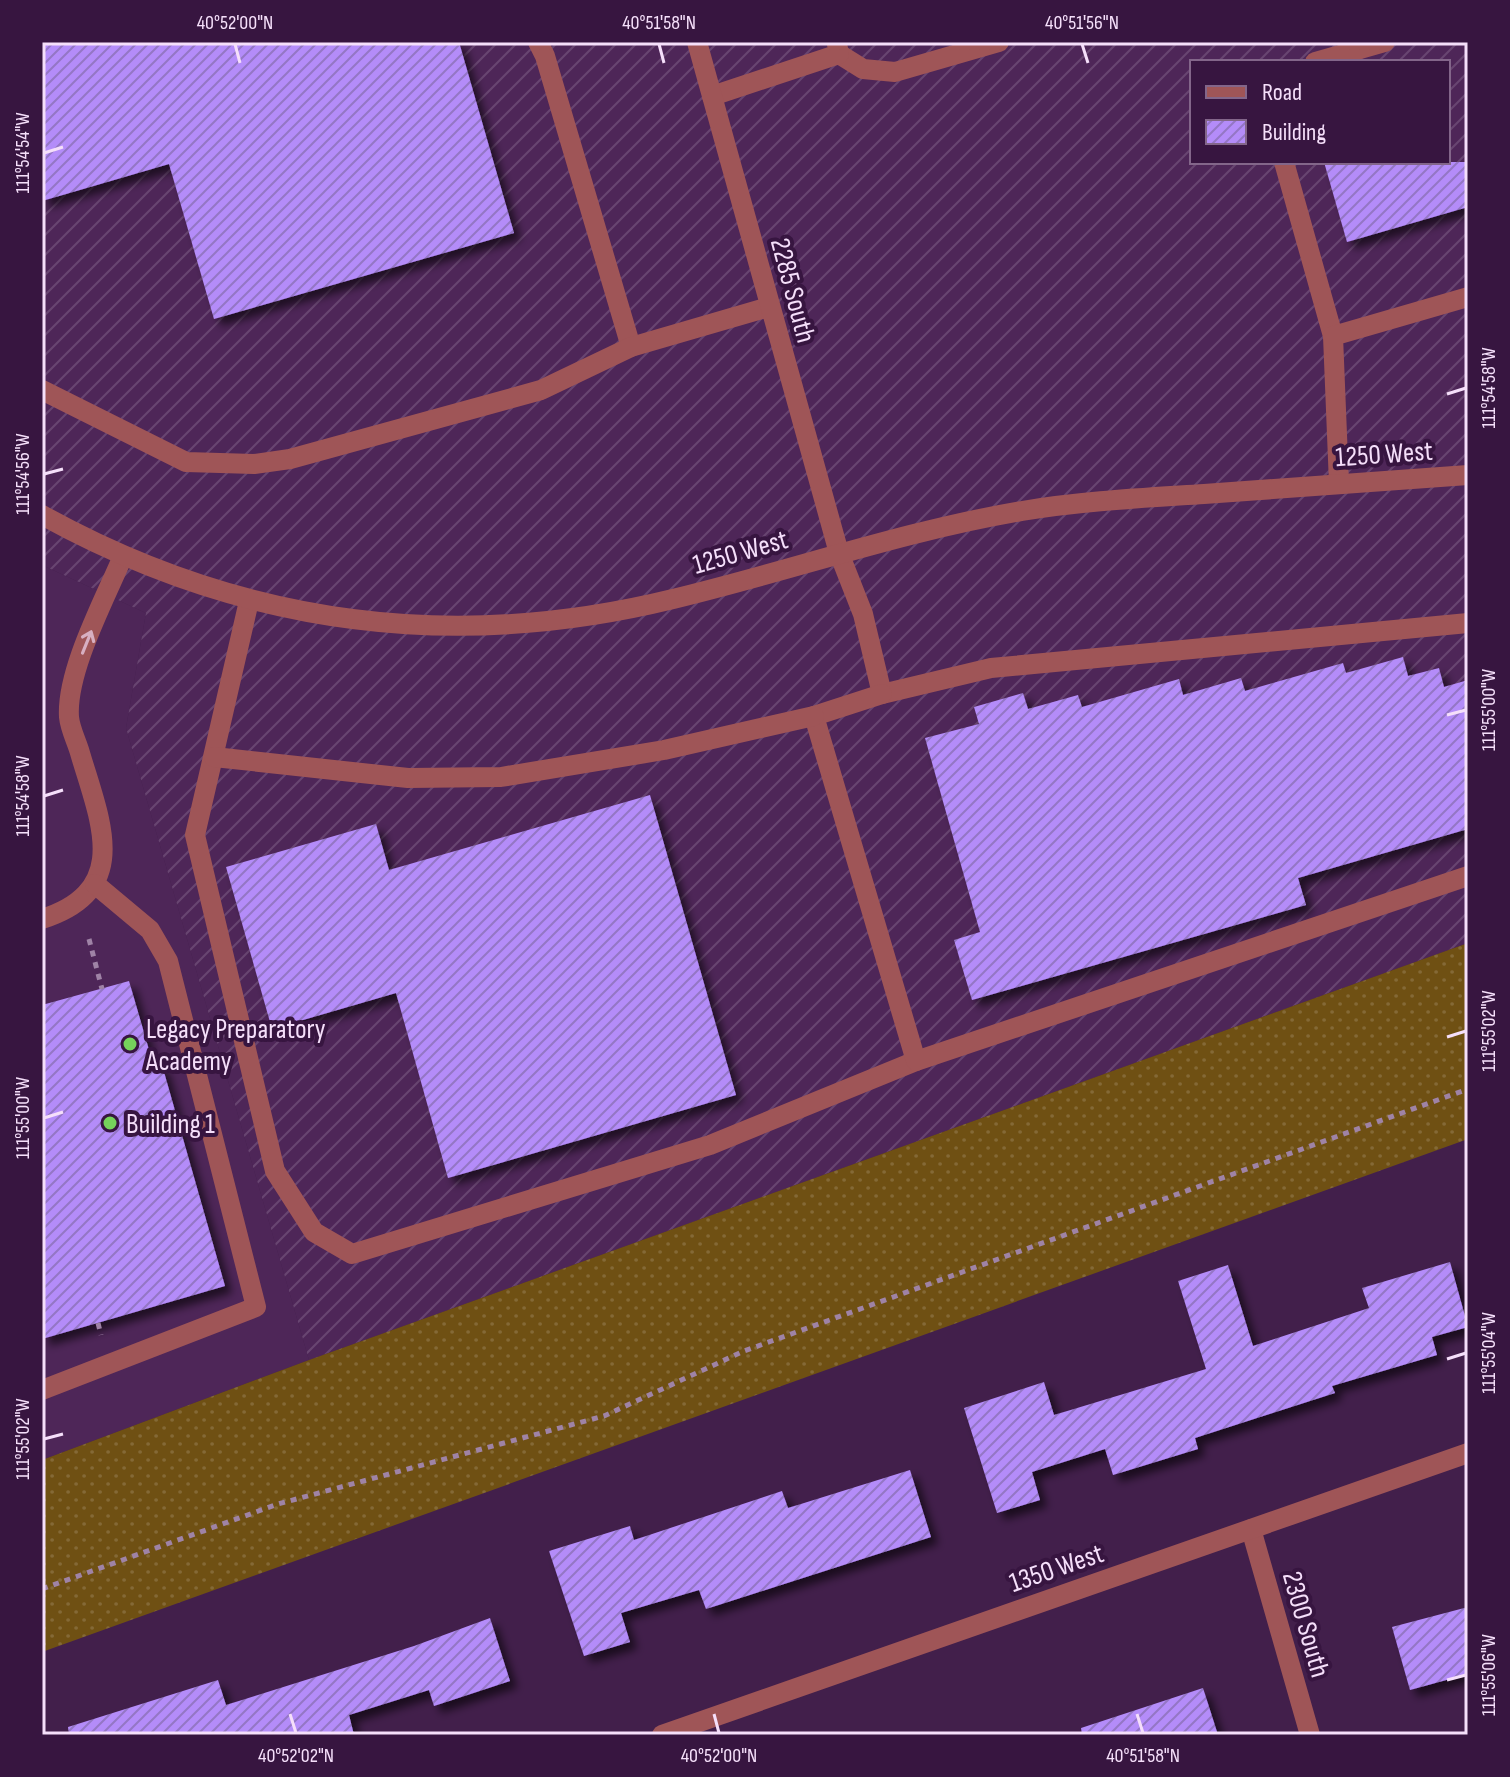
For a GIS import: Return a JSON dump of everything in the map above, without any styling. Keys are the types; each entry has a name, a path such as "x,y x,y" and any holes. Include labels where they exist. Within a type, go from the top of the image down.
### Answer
{"street":[{"path":"538,42 545,56 631,347"},
{"name":"2285 South","path":"697,42 839,553 863,614 882,694"},
{"path":"712,96 838,48 863,69 895,72 999,42"},
{"path":"1322,60 1385,42"},
{"path":"1285,164 1333,336 1339,484"},
{"path":"1333,336 1468,297"},
{"path":"42,390 186,462 254,464 290,459 541,390 631,347 769,307"},
{"name":"1250 West","path":"42,515 123,556 249,601 365,622 438,627 513,625 592,616 674,599 923,531 1024,510 1468,475"},
{"path":"42,919 88,896 104,854 102,830 69,717 78,665 123,556"},
{"path":"249,601 195,835 275,1171 314,1232 352,1254 710,1145 916,1061 1468,876"},
{"path":"214,757 408,778 501,777 664,750 814,716 882,694 991,668 1468,623"},
{"path":"814,716 916,1061"},
{"path":"42,1390 256,1307 168,961 150,930 95,884"},
{"name":"1350 West","path":"662,1735 713,1726 1468,1453"},
{"name":"2300 South","path":"1251,1529 1310,1735"}],"path":[{"path":"89,939 102,989"},
{"path":"42,1589 278,1504 604,1416 744,1351 1468,1089"}],"shaded area":[{"path":"42,42 1468,42 1468,943 309,1360 126,728 146,613 42,565"},
{"name":"Legacy Preparatory Academy","path":"42,565 146,613 126,728 309,1360 42,1460"},
{"path":"1468,943 1468,1139 42,1652 42,1460 309,1360"}],"building":[{"path":"42,42 459,42 514,233 214,319 169,164 42,201"},
{"path":"1468,162 1468,207 1347,242 1325,164"},
{"path":"1403,657 1408,676 1439,668 1444,687 1468,680 1468,829 1298,878 1306,905 972,1000 954,940 980,932 925,738 979,724 974,707 1023,693 1028,709 1078,695 1082,707 1179,679 1183,695 1241,678 1245,691 1343,663 1346,673"},
{"path":"650,795 736,1095 448,1178 396,993 272,1029 226,867 376,824 389,870"},
{"name":"Building 1","path":"129,981 154,1067 162,1065 225,1286 42,1339 42,1005"},
{"path":"1450,1262 1468,1327 1432,1337 1437,1355 1332,1386 1335,1393 1195,1438 1198,1449 1113,1475 1105,1449 1032,1472 1040,1500 997,1513 964,1408 1044,1382 1054,1415 1206,1369 1178,1281 1228,1265 1253,1346 1369,1308 1362,1288"},
{"path":"910,1470 931,1537 706,1609 699,1590 621,1613 630,1642 584,1656 549,1551 630,1526 634,1540 782,1491 788,1508"},
{"path":"1468,1607 1468,1674 1410,1690 1392,1627"},
{"path":"490,1618 510,1681 434,1706 429,1690 349,1715 354,1735 69,1735 68,1727 218,1680 226,1705 414,1646"},
{"path":"1203,1688 1218,1735 1082,1735 1081,1728"}],"place":[{"name":"Legacy Preparatory Academy","path":"130,1044"},
{"name":"Building 1","path":"110,1123"}]}
